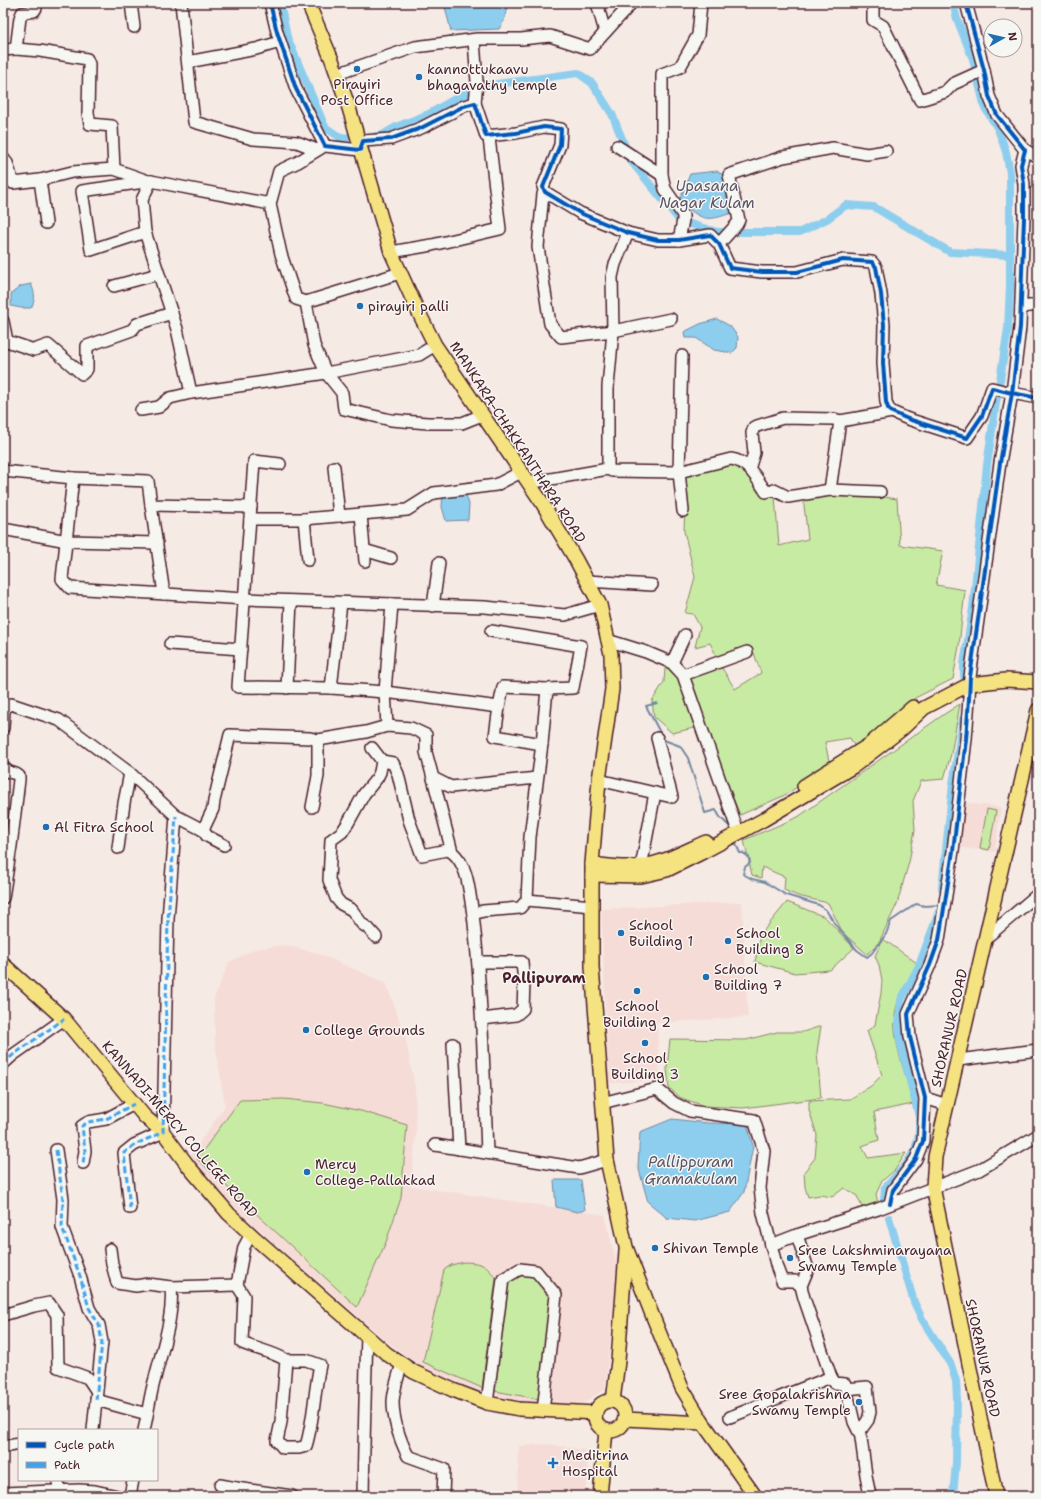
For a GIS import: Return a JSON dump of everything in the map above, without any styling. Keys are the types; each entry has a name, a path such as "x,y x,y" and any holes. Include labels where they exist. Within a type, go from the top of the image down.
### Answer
{"main road":[{"name":"MANKARA-CHAKKANTHARA ROAD","path":"308,3 349,108 391,252 435,345 541,501 600,605 611,654 612,689 599,780 592,870 592,967 607,1160 626,1247"},
{"path":"592,870 615,867 641,867 660,862 708,841 789,796 869,745 915,706 946,687 996,674 1038,675"},
{"path":"592,870 641,876 667,870 763,820 848,770 902,729 924,708 970,680 1038,682"},
{"name":"SHORANUR ROAD","path":"996,1496 933,1187 935,1157 1038,710"},
{"name":"KANNADI-MERCY COLLEGE ROAD","path":"3,964 64,1020 145,1117 164,1132 189,1167 224,1208 251,1234 387,1354 414,1372 452,1390 487,1403 520,1409 596,1413"},
{"path":"613,1401 618,1361 626,1247"},
{"path":"626,1247 682,1388 703,1423 755,1496"},
{"path":"613,1401 622,1405 625,1419 616,1430 606,1430 597,1422 596,1413 597,1409 604,1402 613,1401"},
{"path":"625,1419 703,1423"},
{"path":"600,1496 606,1430"}],"street":[{"path":"16,49 22,13 34,11 36,8 36,3"},
{"path":"130,3 134,28"},
{"path":"181,3 194,122 254,139 297,142 321,148 360,150 363,141 391,139 421,128 464,106 475,103"},
{"path":"270,3 280,42 296,89 321,148"},
{"path":"597,3 605,32"},
{"path":"337,74 415,47 474,40 521,39 550,36 590,49 628,6 628,3"},
{"path":"679,240 683,215 665,189 662,175 662,74 680,67 698,36 701,3"},
{"path":"873,3 874,20 883,26 920,100 945,92 953,84 976,73"},
{"path":"966,3 976,73 989,96 997,115 1025,150 1038,157"},
{"path":"391,252 432,245 500,229 489,138 486,136 475,103 477,82 474,40"},
{"path":"188,62 256,49 280,42"},
{"path":"3,50 16,49 40,51 87,59 89,64 88,113 90,124 112,126 114,169"},
{"path":"486,136 516,133 544,127 561,129 560,145 544,187 545,192 543,194 538,247 550,324 561,337 613,332 671,319"},
{"path":"618,146 662,175"},
{"path":"321,148 298,162 279,171 270,204 281,254 296,299 306,302 400,272"},
{"path":"719,244 737,224 738,220 729,176 783,157 833,148 867,154 886,151"},
{"path":"890,1204 893,1190 916,1159 923,1141 925,1098 910,1037 908,1014 930,965 938,940 953,851 970,680 1000,463 1012,394 1020,327 1024,218 1024,184 1022,165 1025,150"},
{"path":"3,158 7,163 13,183 40,180 72,172 114,169 151,181 270,204"},
{"path":"40,180 46,223"},
{"path":"151,181 142,200 145,232 177,329 191,393"},
{"path":"145,232 91,250 82,191 151,181"},
{"path":"545,192 580,213 628,233 658,240 679,240 710,235 719,244 730,268 762,272 797,272 843,260 872,262 876,267 881,294 884,325 883,363 886,402 888,408 892,412 908,419 968,438 982,416 992,388 1012,394 1038,398"},
{"path":"608,469 608,387 613,332 612,277 615,264 628,233"},
{"path":"114,286 158,274"},
{"path":"306,302 314,345 326,373 342,393 344,409 391,420 428,423 462,423 482,415"},
{"path":"1021,307 1038,305"},
{"path":"3,321 7,341 34,350 48,345 82,374 87,369 87,346 132,330 137,324 172,313"},
{"path":"141,410 159,407 170,398 191,393 326,373 419,356 435,345"},
{"path":"682,356 679,472 683,512"},
{"path":"749,469 754,453 752,433 754,427 783,418 834,418 840,421 892,412"},
{"path":"830,490 840,421"},
{"path":"250,519 304,519 407,510 434,493 496,485 525,478 608,469 612,471 679,472 731,459 739,460 749,469 766,492 774,490 788,497 830,490 880,492"},
{"path":"280,464 254,461 238,687 331,688 385,692 499,707"},
{"path":"334,467 339,516"},
{"path":"3,471 73,478 148,481 164,594"},
{"path":"73,478 62,579 70,588 245,599 485,607 565,615 600,605"},
{"path":"151,505 251,507"},
{"path":"361,514 365,562"},
{"path":"304,519 308,560"},
{"path":"3,529 67,540 157,542"},
{"path":"364,550 391,558"},
{"path":"433,606 439,563"},
{"path":"587,581 652,585"},
{"path":"287,688 291,601"},
{"path":"331,688 341,602"},
{"path":"387,726 385,692 392,604"},
{"path":"491,631 581,646 573,688 547,689 503,687 495,736 542,744"},
{"path":"672,663 685,635"},
{"path":"607,640 646,652 672,663 682,675 736,826"},
{"path":"170,644 241,649"},
{"path":"682,675 747,652"},
{"path":"473,914 483,911 520,908 527,900 530,837 542,744 547,689"},
{"path":"3,728 4,711 7,705 11,704 59,720 130,773 176,816 203,830 207,836 224,846"},
{"path":"203,830 213,809 230,735 310,738 318,740 366,732 387,726 411,728 426,735 426,752 452,852"},
{"path":"599,780 672,797 657,738"},
{"path":"312,807 318,776 318,740"},
{"path":"372,748 382,761 393,763 398,774 409,820 422,855 447,850 452,852 459,858 466,876 473,914 478,962 482,1019 487,1153"},
{"path":"376,937 362,924 352,910 341,904 336,898 329,880 331,840 342,832 348,823 364,794 377,778 382,761"},
{"path":"3,767 9,772 19,776 3,898"},
{"path":"118,848 130,773"},
{"path":"433,778 451,787 537,778"},
{"path":"641,867 655,794"},
{"path":"130,1208 124,1153 134,1145 164,1132 168,918 176,816"},
{"path":"986,938 1038,894"},
{"path":"527,900 592,906"},
{"path":"478,962 522,962 524,983 523,1009 516,1016 482,1019"},
{"path":"3,1064 13,1055 64,1020"},
{"path":"453,1044 459,1149"},
{"path":"958,1060 1038,1050"},
{"path":"602,1103 658,1089 674,1103 690,1111 754,1120 764,1150 760,1188 763,1213 777,1268 782,1281 794,1281 801,1286 831,1377 835,1383 845,1384 854,1422 859,1432 860,1431 870,1496"},
{"path":"925,1098 947,1105"},
{"path":"83,1163 85,1152 82,1126 88,1122 106,1119 134,1104"},
{"path":"771,1245 878,1209 979,1170 1038,1135"},
{"path":"435,1145 579,1168 607,1160"},
{"path":"56,1150 63,1199 62,1227 80,1276 89,1308 99,1325 102,1342 93,1429"},
{"path":"251,1234 244,1246 237,1285 244,1296 242,1343 257,1350 280,1356 286,1360 306,1360 320,1365 315,1384 311,1430 306,1446 299,1448 283,1448 277,1442 286,1360"},
{"path":"797,1235 808,1269 801,1286"},
{"path":"110,1249 117,1283 136,1286 148,1284 171,1287 237,1285"},
{"path":"487,1403 503,1279 520,1269 536,1271 556,1295 543,1411"},
{"path":"144,1429 167,1330 172,1295 171,1287"},
{"path":"3,1315 49,1303 57,1316 58,1367 88,1378 96,1395 147,1414"},
{"path":"363,1496 365,1449 364,1402 368,1336"},
{"path":"402,1364 393,1401 402,1445 408,1456 444,1469 443,1496"},
{"path":"730,1417 831,1377"},
{"path":"846,1389 867,1387 870,1412 868,1420 860,1431"},
{"path":"3,1447 18,1444"},
{"path":"130,1496 133,1481"},
{"path":"7,1494 59,1485 118,1496"},
{"path":"220,1485 235,1492 292,1496"}],"shaded area":[{"path":"961,802 1001,807 995,852 955,847"},
{"path":"742,902 748,1017 657,1023 660,1080 609,1083 601,909"},
{"name":"Mercy College-Pallakkad","path":"284,945 317,953 386,983 405,1036 415,1086 416,1133 411,1186 605,1215 618,1270 605,1389 581,1405 522,1401 480,1392 423,1368 386,1341 284,1252 241,1213 188,1159 225,1106 215,1043 214,998 229,962 255,949"},
{"name":"Meditrina Hospital","path":"548,1444 585,1450 589,1476 586,1488 587,1496 539,1496 517,1494 519,1446"}],"green space":[{"path":"731,462 753,471 775,497 779,546 808,539 803,497 847,491 897,499 900,545 943,551 936,585 965,590 959,646 953,679 915,698 888,726 856,749 850,738 825,742 830,766 783,796 740,815 706,733 694,728 672,733 654,717 652,701 664,682 665,668 675,664 684,677 722,668 735,689 761,673 754,653 718,659 710,643 695,647 700,627 693,614 685,613 695,577 684,531 686,474"},
{"path":"960,704 951,754 944,779 921,781 913,801 915,830 909,862 897,904 879,942 867,954 843,933 828,903 798,896 784,890 785,877 762,867 761,878 752,875 744,840 798,817"},
{"path":"987,809 996,811 989,850 980,848"},
{"path":"787,902 825,917 854,948 830,970 795,973 755,962 760,935"},
{"path":"883,939 917,963 899,1000 895,1016 895,1029 899,1054 913,1104 874,1112 879,1140 862,1146 868,1158 906,1153 895,1170 882,1181 876,1194 878,1204 863,1209 857,1196 844,1188 832,1197 820,1195 808,1197 805,1187 804,1172 815,1158 817,1135 809,1110 809,1101 850,1099 871,1086 882,1075 867,1031 875,1025 881,993 882,980 879,965 875,956"},
{"path":"821,1026 817,1052 821,1098 743,1108 705,1106 681,1098 669,1088 667,1069 670,1039 746,1040 777,1032 803,1032"},
{"path":"284,1099 323,1103 361,1111 407,1125 401,1198 386,1242 357,1307 197,1159 240,1100"},
{"path":"464,1262 483,1265 496,1278 482,1388 423,1362 444,1270 451,1265"},
{"path":"523,1274 540,1275 549,1278 556,1286 558,1293 544,1400 495,1391 508,1284 513,1276"}],"water":[{"path":"444,3 508,3 504,21 499,29 451,31"},
{"name":"Upasana Nagar Kulam","path":"717,171 727,178 734,212 716,218 704,218 693,212 679,201 690,174"},
{"path":"31,284 34,302 31,308 11,306 11,294 21,286"},
{"path":"717,319 730,326 738,337 737,348 732,353 714,350 696,338 685,338 684,332 700,324"},
{"path":"443,492 465,492 469,504 468,520 446,521 442,507"},
{"name":"Pallippuram Gramakulam","path":"672,1119 708,1123 747,1124 753,1146 744,1192 730,1212 695,1221 667,1218 648,1202 638,1166 640,1132"},
{"path":"554,1180 581,1180 585,1210 577,1212 556,1207"}],"waterway":[{"path":"280,3 287,37 325,127 341,138 350,137"},
{"path":"953,3 957,19 973,59 985,108 998,129 1006,152 1010,173 1010,286 1008,328 1000,380"},
{"path":"376,136 381,136 396,127 429,114 460,96 483,86 578,73 592,83 612,114 631,161 680,221 717,232 800,232 827,219 846,205 874,207 950,252 1010,255"},
{"path":"964,676 964,664 973,608 987,465 997,396"},
{"path":"657,703 646,706 664,740 680,746 688,758 705,813 716,810 720,817 730,827"},
{"path":"942,888 953,784 963,719"},
{"path":"734,840 740,853 743,853 749,857 750,863 745,867 743,874 752,879 765,882 786,895 819,905 826,910 835,924 857,950 867,957 872,953 886,934 891,921 916,904 925,906 940,905"},
{"path":"884,1200 885,1188 906,1165 915,1150 919,1134 919,1117 900,1041 899,1022 901,1000 918,968 939,912"},
{"path":"889,1218 914,1302 922,1319 951,1365 956,1381 956,1462 953,1496"}],"marked path":[{"path":"130,1208 124,1153 134,1145 163,1132 168,919 176,816"},
{"path":"3,1064 13,1055 64,1019"},
{"path":"83,1163 85,1151 82,1126 88,1122 106,1119 134,1104"},
{"path":"56,1150 63,1199 62,1227 80,1276 89,1308 99,1325 102,1342 96,1400"}],"cycle path":[{"path":"270,3 277,32 296,89 325,146 360,150 363,141 391,139 421,128 464,106 475,103 486,136 516,133 544,127 561,129 560,145 543,187 545,192 580,213 628,233 658,240 679,240 710,235 719,244 730,268 762,272 797,272 843,260 872,262 876,267 881,294 884,325 883,363 886,402 888,408 892,412 908,419 967,438 982,416 992,388 1038,398"},
{"path":"890,1204 893,1190 916,1159 923,1141 925,1098 910,1037 908,1014 930,965 939,940 953,851 966,739 970,677 1000,463 1012,393 1020,327 1024,218 1024,184 1021,165 1025,150 997,115 989,96 984,70 966,3"}],"place":[{"name":"Pirayiri Post Office","path":"357,69"},
{"name":"kannottukaavu bhagavathy temple","path":"419,77"},
{"name":"pirayiri palli","path":"360,306"},
{"name":"Al Fitra School","path":"46,827"},
{"name":"School Building 1","path":"621,933"},
{"name":"School Building 8","path":"728,941"},
{"name":"School Building 7","path":"706,977"},
{"name":"School Building 2","path":"637,991"},
{"name":"College Grounds","path":"306,1030"},
{"name":"School Building 3","path":"645,1043"},
{"name":"Mercy College-Pallakkad","path":"307,1172"},
{"name":"Shivan Temple","path":"655,1248"},
{"name":"Sree Lakshminarayana Swamy Temple","path":"790,1258"},
{"name":"Sree Gopalakrishna Swamy Temple","path":"859,1402"},
{"name":"Meditrina Hospital","path":"553,1463"}],"district":[{"name":"Pallipuram","path":"544,978"}]}
